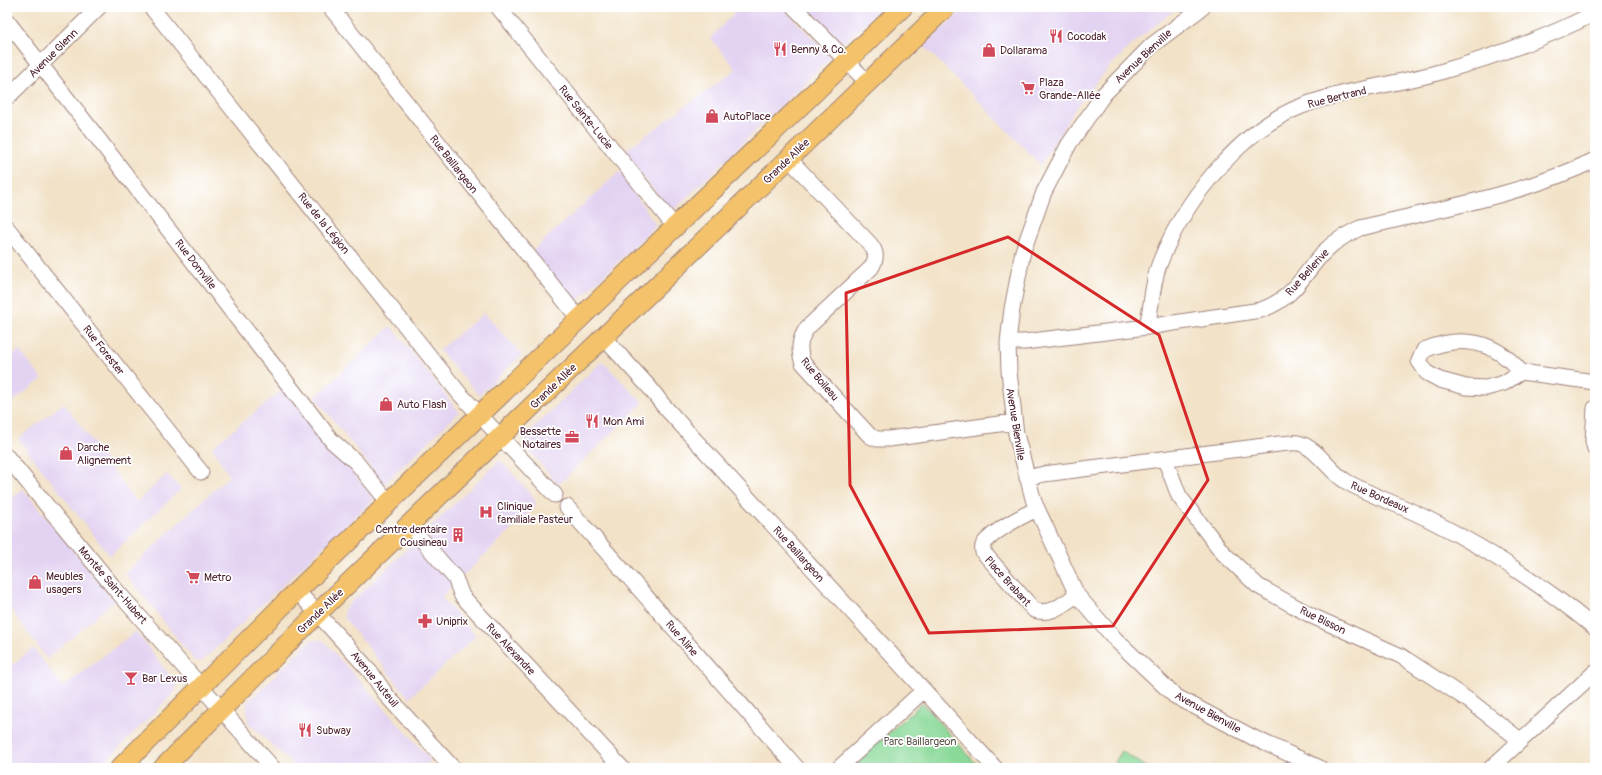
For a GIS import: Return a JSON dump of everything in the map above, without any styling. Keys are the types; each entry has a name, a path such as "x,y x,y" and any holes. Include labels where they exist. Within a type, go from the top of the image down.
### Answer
{"main road":[{"path":"120,768 297,591 903,7"},
{"name":"Grande Allée","path":"163,768 318,613 946,7"}],"street":[{"name":"Avenue Glenn","path":"7,98 99,7"},
{"name":"Rue de la Légion","path":"151,7 459,393 501,436"},
{"name":"Rue Baillargeon","path":"330,7 579,319"},
{"name":"Rue Sainte-Lucie","path":"498,7 675,227"},
{"path":"794,7 868,83"},
{"name":"Avenue Bienville","path":"1203,7 1162,36 1132,64 1095,106 1069,144 1044,192 1026,240 1014,292 1008,342 1014,422 1018,446 1037,509 1077,595 1116,640 1175,696 1254,738 1320,768"},
{"name":"Rue Bertrand","path":"1147,327 1157,270 1177,225 1201,188 1233,153 1273,120 1301,106 1334,95 1420,77 1473,61 1560,31 1595,14"},
{"name":"Rue Domville","path":"7,21 332,441 356,462 389,503"},
{"name":"Rue Boileau","path":"789,159 870,244 875,253 874,262 871,268 807,328 801,337 800,354 803,363 870,436 877,439 889,439 1014,422"},
{"name":"Rue Bellerive","path":"1008,342 1147,327 1261,310 1273,305 1290,294 1326,250 1342,237 1360,228 1512,191 1576,169 1595,160"},
{"name":"Rue Forester","path":"7,228 201,472"},
{"name":"Rue Baillargeon","path":"604,338 650,388 663,405 995,768"},
{"path":"1521,372 1510,358 1497,350 1481,344 1458,342 1424,350 1419,361 1427,373 1440,380 1466,387 1486,388 1504,383 1521,372 1595,382"},
{"path":"1595,408 1593,441 1595,448"},
{"path":"501,436 555,495"},
{"name":"Rue Bordeaux","path":"1027,478 1044,474 1298,443 1321,458 1346,482 1431,520 1494,556 1528,578 1595,628"},
{"name":"Montée Saint-Hubert","path":"7,457 108,581 273,768"},
{"name":"Rue Bisson","path":"1165,459 1179,496 1222,553 1258,586 1312,616 1401,656 1471,702 1520,740"},
{"name":"Rue Aline","path":"567,507 797,768"},
{"name":"Place Brabant","path":"1037,509 985,541 982,547 983,552 1034,610 1043,613 1049,612 1077,595"},
{"name":"Rue Alexandre","path":"409,525 456,578 462,596 622,768"},
{"name":"Avenue Auteuil","path":"297,591 370,671 387,696 453,768"},
{"path":"1491,768 1595,672"},
{"path":"839,768 924,690"}],"highlighted area":[{"path":"1008,237 1159,335 1208,480 1113,626 929,633 850,485 846,293"}],"shaded area":[{"path":"740,7 782,7 831,57 676,208 672,207 665,204 623,152 736,69 710,38"},
{"path":"807,7 882,7 846,41 841,42"},
{"name":"Plaza Grande-Allée","path":"965,7 1178,7 1136,41 1108,68 1075,109 1041,165 924,46"},
{"path":"620,171 656,225 575,303 532,251"},
{"path":"484,313 522,355 479,395 439,350"},
{"path":"391,326 459,412 384,484 315,397"},
{"path":"19,350 42,379 7,406 7,360"},
{"path":"602,361 643,403 558,485 529,450 523,438"},
{"path":"286,387 374,499 202,661 195,661 125,573 229,476 212,447"},
{"path":"64,403 136,502 167,474 181,489 110,556 18,439"},
{"path":"500,460 534,497 536,506 441,597 476,636 409,698 344,618 344,609"},
{"path":"23,489 114,601 47,659 7,604 7,503"},
{"path":"136,631 177,685 174,693 99,768 7,768 7,669 33,648 63,687"},
{"path":"311,640 323,640 431,760 421,768 296,768 248,722 247,703"}],"green space":[{"name":"Parc Baillargeon","path":"922,703 980,768 849,768"},
{"path":"1122,751 1147,768 1122,768 1115,762"}],"place":[{"name":"Cocodak","path":"1056,36"},
{"name":"Benny & Co.","path":"780,49"},
{"name":"Dollarama","path":"989,50"},
{"name":"Plaza Grande-Allée","path":"1028,88"},
{"name":"AutoPlace","path":"712,116"},
{"name":"Auto Flash","path":"386,404"},
{"name":"Mon Ami","path":"592,421"},
{"name":"Bessette Notaires","path":"572,437"},
{"name":"Darche Alignement","path":"66,453"},
{"name":"Clinique familiale Pasteur","path":"486,512"},
{"name":"Centre dentaire Cousineau","path":"458,535"},
{"name":"Metro","path":"193,577"},
{"name":"Meubles usagers","path":"35,582"},
{"name":"Uniprix","path":"425,621"},
{"name":"Bar Lexus","path":"131,678"},
{"name":"Subway","path":"305,730"}]}
